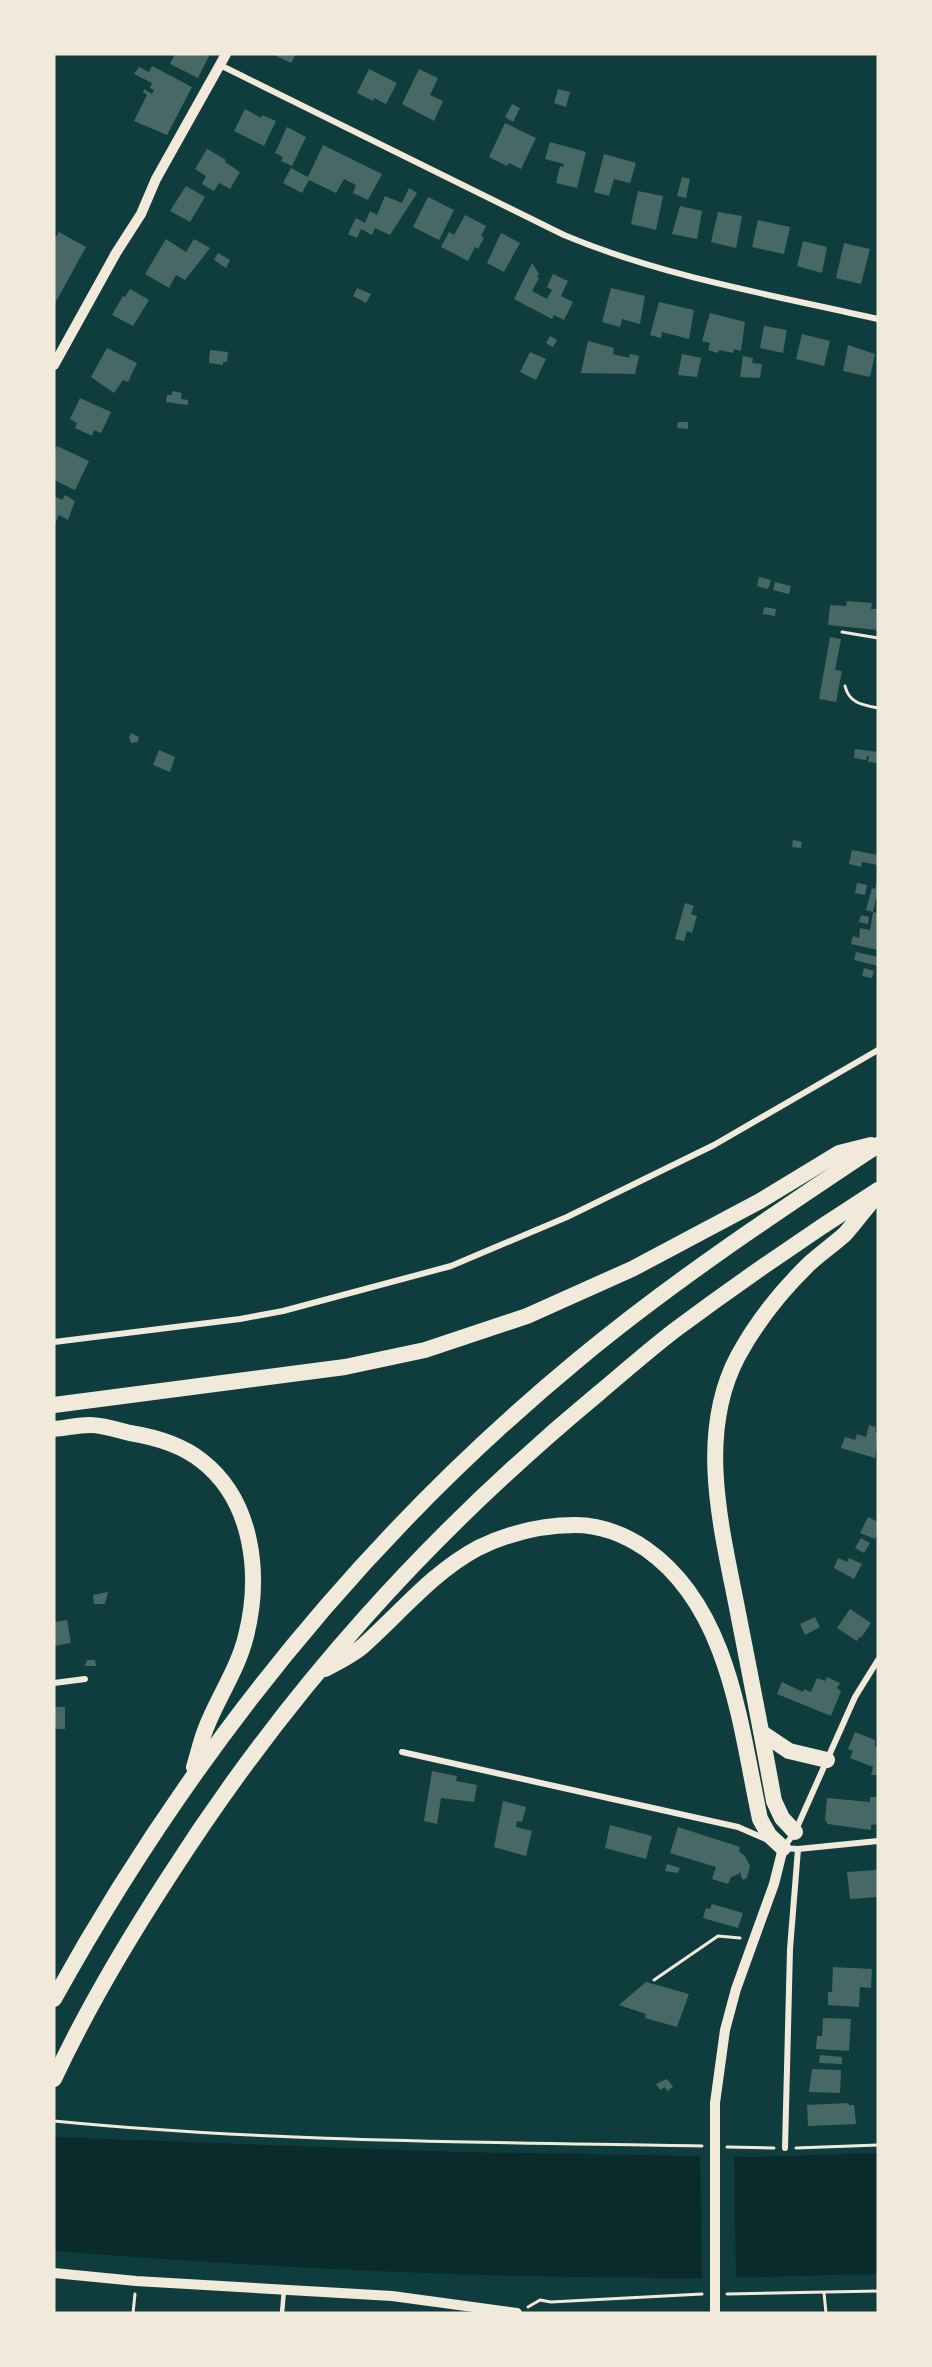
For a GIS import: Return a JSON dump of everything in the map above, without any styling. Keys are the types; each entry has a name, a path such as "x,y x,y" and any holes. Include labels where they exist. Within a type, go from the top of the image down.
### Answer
{"highway":[{"path":"54,1405 345,1367 425,1350 527,1316 632,1269 760,1201 839,1153 878,1145"},
{"path":"54,1999 96,1923 192,1777 258,1687 369,1556 512,1417 579,1359 647,1305 788,1205 878,1145"},
{"path":"54,2079 124,1947 221,1798 347,1635 403,1574 533,1448 673,1332 816,1230 878,1190"},
{"path":"795,1832 777,1810 718,1504 715,1446 717,1419 737,1357 756,1328 810,1263 844,1234 878,1194"},
{"path":"54,1429 91,1425 145,1436 175,1445 202,1461 228,1489 244,1520 252,1550 253,1598 246,1637 234,1672 205,1729 192,1777"},
{"path":"314,1676 362,1647 418,1592 478,1548 508,1536 555,1525 591,1525 611,1530 634,1541 660,1559 685,1586 703,1614 730,1682 760,1819 769,1835 791,1849"},
{"path":"762,1733 789,1751 827,1760"}],"street":[{"path":"54,364 116,253 141,214 156,179 226,54"},
{"path":"220,65 564,235 607,253 654,268 878,319"},
{"path":"54,1342 240,1319 283,1311 451,1266 567,1217 714,1145 878,1050"},
{"path":"715,2313 715,2109 724,2030 753,1940 774,1884 791,1849 795,1832 855,1697 878,1660"},
{"path":"54,1683 85,1679"},
{"path":"402,1752 738,1827 791,1849 878,1841"},
{"path":"785,2148 791,1849"},
{"path":"54,2273 136,2281 392,2296 521,2311"}],"lane":[{"path":"282,2313 284,2290"}],"path":[{"path":"842,633 878,638"},
{"path":"845,686 847,694 856,702 878,708"},
{"path":"654,1980 718,1936 753,1940"},
{"path":"54,2121 261,2134 453,2142 702,2146"},
{"path":"726,2147 878,2145"},
{"path":"133,2313 136,2281"},
{"path":"724,2294 878,2291"},
{"path":"824,2293 826,2313"},
{"path":"521,2311 540,2300 551,2302 712,2294"}],"water":[{"path":"54,2137 457,2152 754,2157 878,2153 878,2274 688,2278 509,2276 206,2262 54,2251"}],"pier":[{"path":"700,2153 734,2153 736,2280 702,2281"}],"building":[{"path":"175,54 206,54 209,56 198,78 170,64"},
{"path":"272,54 296,54 291,63"},
{"path":"152,66 192,87 167,135 134,121 147,95 143,92 144,89 152,94 154,90 150,88 152,83 134,74 139,67 149,72"},
{"path":"369,69 397,83 386,104 374,98 373,101 357,93"},
{"path":"419,69 438,78 430,95 443,101 434,121 402,104"},
{"path":"558,89 570,92 566,107 554,103"},
{"path":"512,104 520,108 513,122 505,117"},
{"path":"245,109 261,118 262,115 276,121 264,146 234,131"},
{"path":"505,123 536,138 521,169 509,163 507,166 489,157"},
{"path":"287,127 306,137 292,166 281,161 283,157 275,153"},
{"path":"550,142 586,152 577,188 556,183 560,166 563,167 564,164 545,159"},
{"path":"323,145 382,174 368,200 353,193 356,185 344,179 336,193 309,180 302,193 283,183 291,168 308,177"},
{"path":"207,149 226,160 225,162 240,172 230,189 219,183 214,191 202,184 206,176 195,169"},
{"path":"604,154 636,163 630,183 614,179 609,196 594,192"},
{"path":"682,177 690,179 686,198 677,196"},
{"path":"186,186 205,197 190,222 170,211"},
{"path":"409,188 417,193 390,235 375,228 372,235 361,229 357,238 348,234 356,218 365,223 370,211 377,215 385,196 402,203"},
{"path":"638,191 663,196 656,230 631,224"},
{"path":"428,197 454,210 439,240 413,227"},
{"path":"680,206 702,211 697,239 672,234"},
{"path":"718,212 742,216 736,248 711,242"},
{"path":"465,215 486,226 481,236 484,238 478,249 475,247 468,261 441,247 449,232 454,235"},
{"path":"758,220 790,227 784,254 752,247"},
{"path":"59,232 86,247 54,305 54,240"},
{"path":"501,233 520,243 504,272 487,263"},
{"path":"166,239 186,252 194,239 210,248 185,280 176,275 169,288 145,274"},
{"path":"803,241 827,247 822,273 797,266"},
{"path":"844,243 870,249 861,284 836,278"},
{"path":"218,253 230,260 226,268 214,260"},
{"path":"532,263 539,278 532,291 547,299 552,290 547,287 553,274 568,281 561,296 573,302 564,320 554,315 552,319 514,299"},
{"path":"357,288 371,294 366,303 353,296"},
{"path":"611,288 645,296 640,324 622,319 620,327 602,322"},
{"path":"130,289 149,300 133,326 112,315"},
{"path":"659,302 694,310 689,339 662,332 661,338 650,335"},
{"path":"710,313 745,322 741,351 734,349 733,353 719,350 718,353 708,350 710,343 702,341"},
{"path":"764,326 787,330 783,353 760,348"},
{"path":"802,334 830,341 824,366 796,359"},
{"path":"550,336 557,340 553,347 546,343"},
{"path":"588,341 614,348 613,354 629,358 630,354 639,356 635,374 581,373"},
{"path":"848,345 875,354 870,377 843,371"},
{"path":"107,348 137,363 128,382 123,380 114,393 91,377"},
{"path":"210,350 228,352 227,362 223,362 223,365 209,363"},
{"path":"530,352 546,359 536,380 520,372"},
{"path":"682,354 701,358 697,377 678,375"},
{"path":"743,356 753,358 752,363 762,364 760,378 740,377"},
{"path":"172,391 182,393 181,399 188,400 188,405 166,402 167,395 172,395"},
{"path":"80,398 111,412 101,433 94,430 92,436 75,428 77,423 70,419"},
{"path":"678,422 688,422 688,429 677,428"},
{"path":"57,446 89,461 75,490 54,480 54,451"},
{"path":"65,495 75,501 68,520 59,515 54,526 54,496 62,500"},
{"path":"759,577 771,580 768,589 757,586"},
{"path":"775,582 791,586 789,594 773,590"},
{"path":"847,601 872,603 871,609 878,609 878,630 828,625 830,605 846,606"},
{"path":"764,607 776,609 775,616 763,614"},
{"path":"830,637 841,639 835,670 842,671 836,702 819,699"},
{"path":"131,733 139,737 138,742 131,743 129,737"},
{"path":"855,749 878,752 878,763 868,762 869,756 866,760 854,758"},
{"path":"159,750 175,757 170,772 153,765"},
{"path":"793,840 802,842 801,848 792,847"},
{"path":"852,850 878,855 878,865 862,862 861,867 849,864"},
{"path":"877,880 878,898 876,898 873,912 866,910 872,888 875,889"},
{"path":"857,883 867,885 865,895 855,893"},
{"path":"685,903 694,906 691,914 697,916 692,933 687,931 684,941 675,939"},
{"path":"873,912 878,913 878,950 851,944 853,936 859,938 860,928 870,930"},
{"path":"861,915 869,917 868,924 859,922"},
{"path":"856,952 878,957 878,966 854,960"},
{"path":"864,968 874,971 872,978 862,976"},
{"path":"869,1425 876,1427 875,1432 878,1432 875,1458 841,1448 845,1437 855,1440 857,1434 866,1437"},
{"path":"868,1517 878,1522 878,1533 875,1539 860,1533"},
{"path":"861,1538 870,1543 864,1553 855,1548"},
{"path":"838,1558 847,1562 849,1558 862,1564 854,1579 834,1568"},
{"path":"108,1592 105,1604 94,1604 93,1595"},
{"path":"850,1609 871,1623 857,1641 837,1628"},
{"path":"815,1617 820,1627 805,1635 800,1624"},
{"path":"67,1620 71,1643 54,1646 54,1622"},
{"path":"87,1660 95,1660 96,1666 85,1666"},
{"path":"827,1677 840,1683 837,1688 841,1691 831,1716 777,1694 782,1682 803,1692 804,1689 811,1692 817,1678 825,1681"},
{"path":"54,1707 65,1707 65,1729 54,1729"},
{"path":"855,1732 875,1740 875,1747 878,1747 878,1775 871,1775 873,1767 850,1758 853,1751 848,1749"},
{"path":"432,1771 457,1776 456,1781 477,1785 474,1802 441,1798 437,1824 424,1821"},
{"path":"870,1797 878,1797 878,1824 871,1825 871,1830 828,1824 825,1820 827,1798 870,1802"},
{"path":"503,1801 526,1807 522,1822 517,1821 516,1827 532,1831 526,1856 494,1847"},
{"path":"610,1825 652,1836 646,1859 605,1848"},
{"path":"678,1827 740,1847 739,1851 745,1856 750,1866 747,1878 743,1880 739,1871 739,1874 731,1877 728,1884 712,1879 716,1867 670,1853"},
{"path":"667,1864 680,1868 678,1873 665,1871"},
{"path":"878,1870 878,1897 850,1899 847,1872"},
{"path":"712,1904 743,1913 738,1928 703,1918 706,1908 710,1909"},
{"path":"833,1967 872,1969 871,1988 860,1987 859,2007 828,2005 828,1992 832,1992"},
{"path":"646,1982 689,1994 677,2027 645,2018 646,2014 619,2005"},
{"path":"823,2018 851,2019 849,2051 816,2049 817,2036 822,2036"},
{"path":"820,2055 842,2057 842,2064 819,2063"},
{"path":"812,2069 841,2070 840,2093 809,2092"},
{"path":"667,2079 673,2087 667,2091 665,2087 660,2090 656,2084"},
{"path":"848,2103 854,2105 856,2124 808,2126 807,2105"}]}
